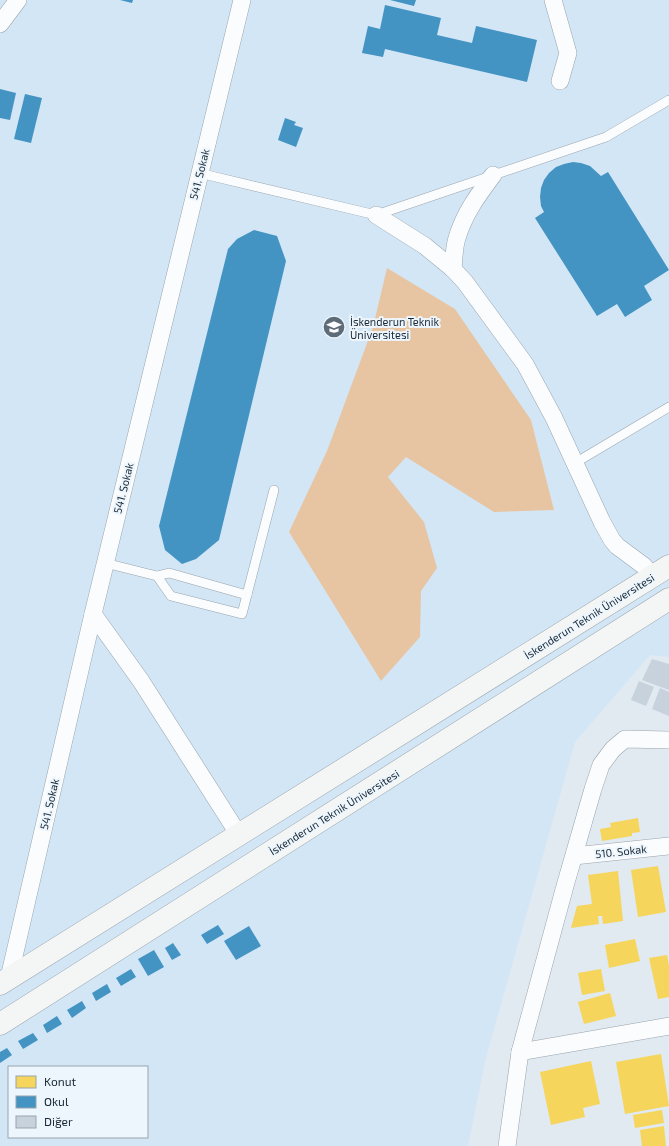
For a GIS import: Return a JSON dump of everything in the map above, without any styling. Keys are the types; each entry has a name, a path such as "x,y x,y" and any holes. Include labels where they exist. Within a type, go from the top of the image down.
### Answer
{"street":[{"path":"0,24 18,0"},
{"name":"541. Sokak","path":"4,981 242,0"},
{"path":"553,0 568,53 560,81"},
{"path":"453,269 456,239 465,217 477,196 493,175"},
{"path":"376,215 426,246 453,269 465,282 525,364 554,418 602,522 612,540 617,546 644,566 661,571"},
{"name":"İskenderun Teknik Üniversitesi","path":"4,981 661,571"},
{"name":"İskenderun Teknik Üniversitesi","path":"0,1024 669,599"},
{"path":"93,614 141,681 239,835"},
{"path":"507,1146 520,1052 549,942 601,765 613,749 625,739 669,740"},
{"name":"510. Sokak","path":"574,856 669,846"},
{"path":"520,1052 669,1026"}],"lane":[{"path":"199,174 376,215 606,137 669,100"},
{"path":"575,463 669,407"},
{"path":"156,576 171,596 242,614 274,490"},
{"path":"105,563 156,576 169,573 246,595"}],"shaded area":[{"name":"İskenderun Teknik Üniversitesi","path":"0,0 669,0 669,657 650,655 575,742 486,1057 468,1146 0,1146"},
{"path":"387,268 455,309 531,420 554,510 494,512 406,457 388,477 424,522 437,568 421,591 420,637 381,681 289,532 327,451 373,327"}],"building: Konut":[{"path":"638,818 640,832 632,833 632,836 602,841 600,829 611,827 610,823"},
{"path":"658,866 666,912 638,917 631,870"},
{"path":"618,871 623,921 603,924 602,916 598,916 599,924 571,928 577,906 592,904 588,875"},
{"path":"635,939 640,961 609,968 605,945"},
{"path":"667,955 669,966 669,997 658,999 649,958"},
{"path":"601,969 605,991 582,995 578,973"},
{"path":"610,993 616,1016 584,1024 578,1002"},
{"path":"661,1054 669,1106 625,1114 616,1062"},
{"path":"591,1061 600,1104 583,1108 585,1117 551,1125 540,1072"},
{"path":"662,1110 664,1123 635,1128 633,1115"},
{"path":"664,1126 666,1146 642,1146 640,1130"}],"building: Okul":[{"path":"120,0 133,0 132,3"},
{"path":"390,0 416,0 414,6"},
{"path":"385,5 441,18 437,35 472,43 476,26 537,40 527,82 385,49 383,57 362,53 368,26 380,29"},
{"path":"0,89 16,93 10,120 0,118"},
{"path":"25,94 42,98 31,143 14,139"},
{"path":"285,118 296,122 294,125 303,128 296,147 278,140"},
{"path":"573,162 590,166 601,176 608,172 669,270 644,286 652,300 625,317 617,304 597,316 535,218 544,212 541,206 540,197 544,180 556,167"},
{"path":"254,230 277,236 286,261 219,540 196,559 182,564 165,550 159,526 228,249 237,239"},
{"path":"218,925 224,934 207,944 201,935"},
{"path":"249,926 261,946 236,960 224,941"},
{"path":"173,943 181,955 172,960 165,948"},
{"path":"154,950 164,967 148,976 138,959"},
{"path":"131,969 136,977 121,986 116,978"},
{"path":"107,984 111,992 96,1001 92,993"},
{"path":"82,1001 86,1008 72,1018 67,1010"},
{"path":"57,1016 62,1024 47,1033 43,1025"},
{"path":"33,1033 38,1040 23,1049 18,1041"},
{"path":"7,1048 12,1055 0,1063 0,1052"}],"building: Diğer":[{"path":"652,659 669,664 669,690 642,680"},
{"path":"639,681 654,687 646,706 631,700"},
{"path":"660,688 669,692 669,716 652,709"}],"place":[{"name":"İskenderun Teknik Üniversitesi","path":"334,327"}]}
